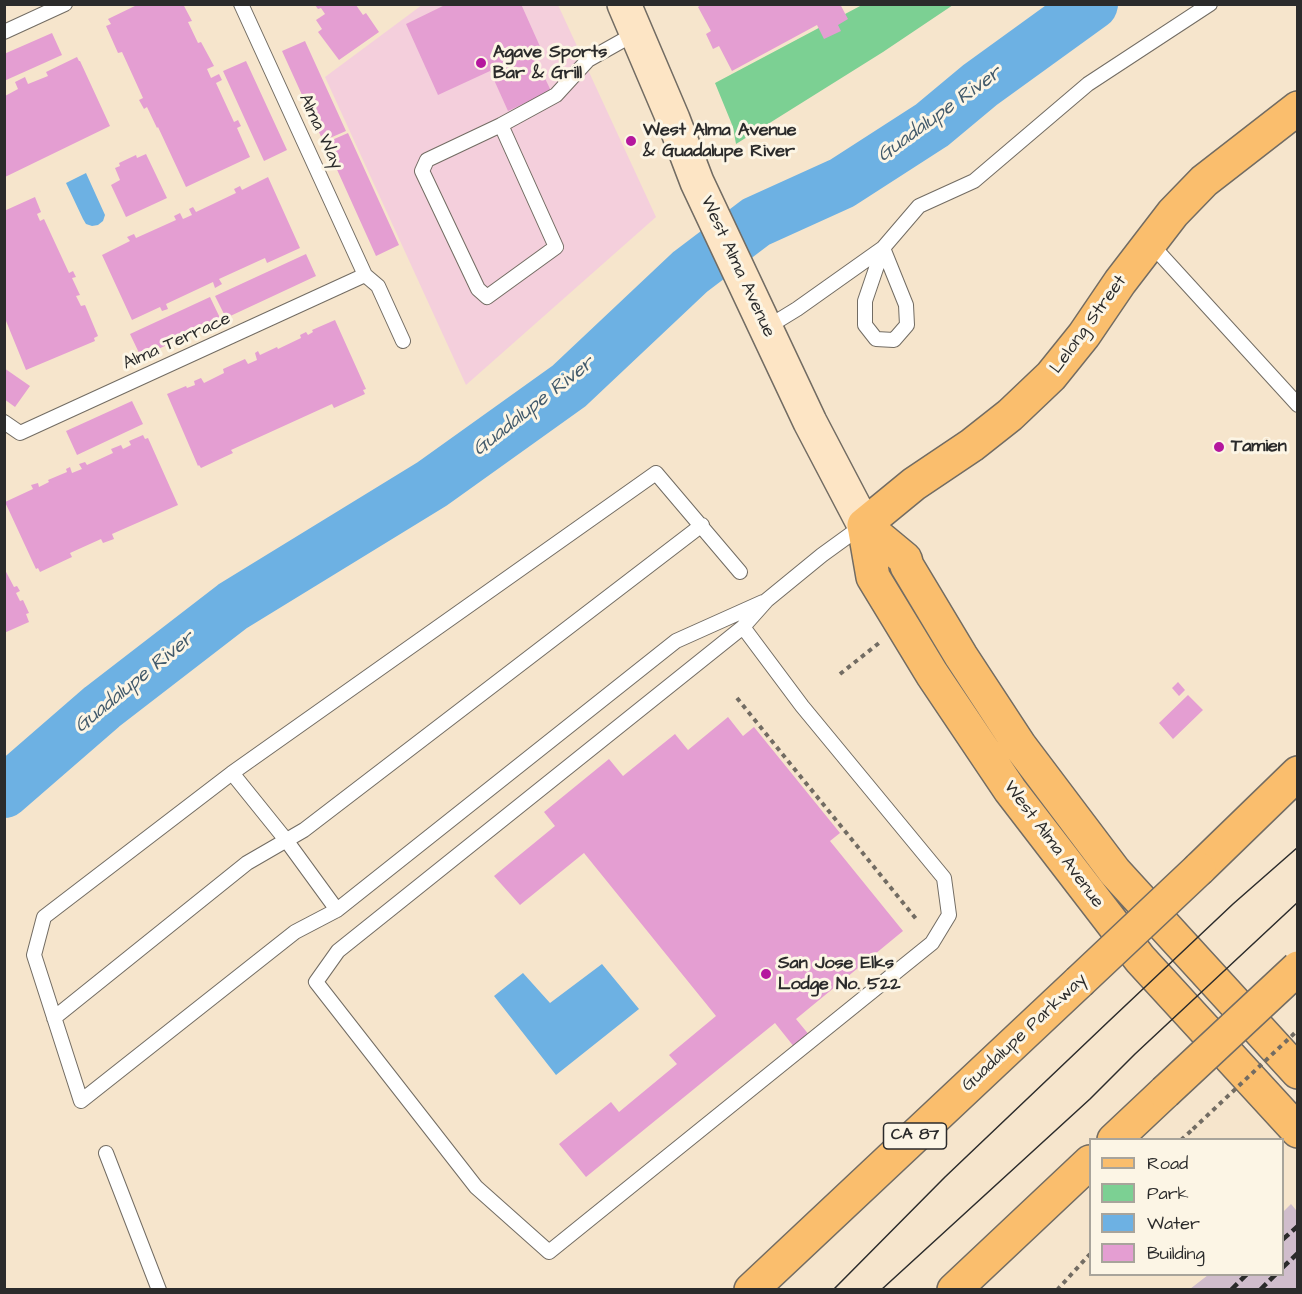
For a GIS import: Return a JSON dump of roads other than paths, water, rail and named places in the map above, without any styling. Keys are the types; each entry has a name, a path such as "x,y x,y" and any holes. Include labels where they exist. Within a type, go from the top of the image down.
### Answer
{"main road":[{"name":"West Alma Avenue","path":"630,19 697,182 810,422 864,525 873,577 932,674 1010,790 1140,958 1298,1131"},
{"name":"Lelong Street","path":"864,525 914,483 972,445 1010,415 1051,376 1084,335 1120,282 1173,213 1204,181 1298,108"},
{"name":"West Alma Avenue","path":"864,525 905,559 961,656 1014,737 1115,872 1298,1072"},
{"name":"Guadalupe Parkway","path":"751,1290 1199,870 1298,774"},
{"path":"1116,1138 1298,968"},
{"path":"954,1290 1089,1162"}],"lane":[{"path":"4,32 65,4"},
{"name":"Alma Way","path":"241,4 365,275 378,286 403,341"},
{"path":"762,322 797,309 883,249 919,206 975,182 1088,84 1210,4"},
{"path":"501,125 556,247 487,297 478,289 422,171 427,160 501,125 556,94 630,19"},
{"path":"1150,243 1298,405"},
{"path":"883,249 906,305 907,325 894,340 876,339 865,325 866,301 883,249"},
{"name":"Alma Terrace","path":"4,422 20,433 365,275"},
{"path":"740,572 656,473 232,773 44,917 34,955 81,1101 295,932 337,910 676,641 767,600"},
{"path":"54,1018 247,863 323,815 702,525"},
{"path":"743,627 802,706 944,878 949,915 932,943 549,1252 476,1186 316,982 338,951 743,627 767,600 822,555 864,525"},
{"path":"232,773 286,840 337,910"},
{"path":"106,1153 159,1290"}],"water":[{"path":"86,173 105,215 103,221 98,225 86,224 66,183"},
{"path":"602,964 639,1009 556,1075 494,996 523,973 550,1003"}],"waterway":[{"name":"Guadalupe River","path":"4,792 102,707 233,606 432,484 569,386 690,272 756,222 842,183 932,125 980,85 1092,4"}],"tram line":[{"path":"833,1290 945,1177 1233,904 1298,847"},
{"path":"881,1290 1090,1099 1298,902"}],"railway":[{"path":"1284,1238 1298,1226"},
{"path":"1284,1266 1298,1253"},
{"path":"1231,1290 1245,1276"},
{"path":"1260,1290 1274,1276"}],"place":[{"name":"Agave Sports Bar & Grill","path":"481,63"},
{"name":"West Alma Avenue & Guadalupe River","path":"631,141"},
{"name":"Tamien","path":"1219,447"},
{"name":"San Jose Elks Lodge No. 522","path":"766,974"}]}
